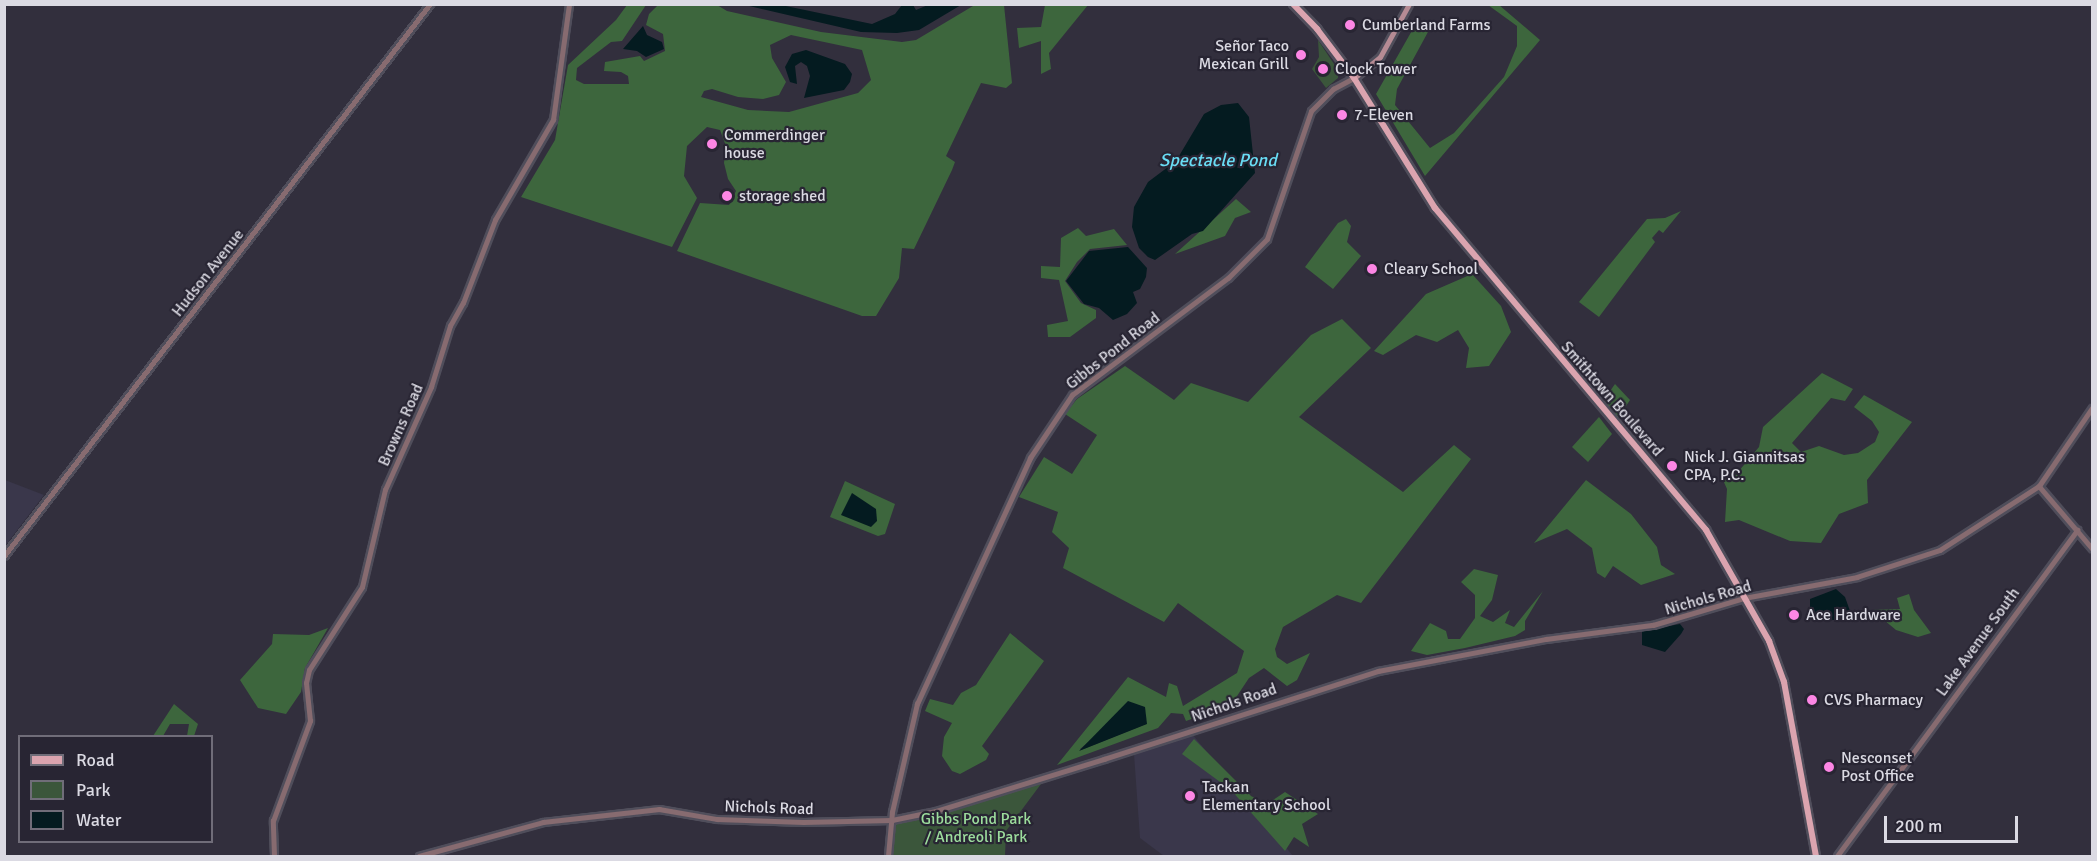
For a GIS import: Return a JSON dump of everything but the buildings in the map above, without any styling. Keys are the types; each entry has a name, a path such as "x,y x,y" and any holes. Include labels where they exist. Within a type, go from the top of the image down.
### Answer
{"main road":[{"name":"Smithtown Boulevard","path":"1293,4 1317,29 1354,78 1435,208 1706,530 1769,641 1785,682 1816,856"},
{"path":"1354,78 1380,57 1409,4"}],"street":[{"name":"Hudson Avenue","path":"4,556 430,4"},
{"name":"Browns Road","path":"274,856 273,821 310,721 306,683 309,670 362,587 385,490 431,387 450,326 463,303 495,220 553,120 569,4"},
{"name":"Gibbs Pond Road","path":"888,856 892,820 917,704 1030,458 1072,395 1228,278 1266,238 1311,111 1333,89 1354,78"},
{"path":"2092,408 2039,486 2092,548"},
{"name":"Nichols Road","path":"420,856 543,822 659,809 717,819 803,822 892,820 936,811 1378,671 1546,639 1653,626 1744,598 1857,576 1924,557 2039,486"},
{"name":"Lake Avenue South","path":"1837,856 2077,530"}],"shaded area":[{"path":"5,480 44,495 5,546"},
{"name":"Tackan Elementary School","path":"1192,734 1293,856 1164,856 1140,838 1134,754"}],"green space":[{"path":"627,5 646,5 622,41 611,42 577,68 576,80 584,84 629,84 628,76 621,72 604,71 605,62 640,56 644,61 665,51 663,34 646,25 649,14 658,5 717,5 727,11 821,32 902,42 916,40 973,6 1004,5 1012,83 1006,88 981,83 946,156 955,162 952,170 914,249 902,248 899,278 876,316 862,316 677,251 700,203 729,205 736,191 728,179 724,163 726,146 720,130 707,127 687,146 684,176 697,198 672,247 521,197 555,140 568,65 616,20","holes":["791,35 862,50 871,80 858,93 789,112 748,110 701,97 704,91 712,89 738,97 763,99 779,95 786,82 772,58 770,45"]},
{"path":"1045,5 1088,5 1049,53 1051,69 1041,74 1041,41 1019,48 1017,28 1041,27"},
{"path":"1488,5 1499,5 1540,40 1425,176 1376,94 1418,20 1428,32 1397,89 1395,105 1430,148 1454,133 1504,77 1517,46 1517,26"},
{"path":"1318,40 1338,70 1338,78 1326,88 1312,69 1319,57"},
{"path":"1236,199 1251,212 1235,218 1225,236 1175,254"},
{"path":"1681,211 1663,233 1659,230 1652,238 1655,242 1599,317 1579,302 1647,219 1665,218"},
{"path":"1346,219 1351,226 1347,242 1361,256 1333,289 1305,267 1338,223"},
{"path":"1078,228 1086,236 1114,229 1127,245 1090,249 1077,262 1065,281 1081,303 1096,310 1096,318 1070,337 1048,337 1047,325 1068,321 1059,280 1041,278 1041,266 1060,267 1061,238"},
{"path":"1472,274 1501,306 1511,332 1489,366 1466,368 1469,348 1458,330 1437,342 1416,335 1383,355 1374,351 1426,294"},
{"path":"1342,319 1371,348 1299,417 1403,492 1454,445 1471,459 1361,603 1337,595 1283,627 1275,649 1277,657 1287,664 1310,653 1297,680 1287,686 1264,668 1249,678 1231,705 1186,721 1183,714 1171,713 1158,728 1057,765 1128,677 1166,697 1169,683 1177,686 1183,706 1237,673 1244,651 1178,603 1164,622 1063,568 1069,548 1052,532 1058,512 1019,497 1044,457 1072,474 1097,435 1065,414 1077,399 1125,366 1174,400 1191,383 1248,402 1311,335","holes":["1146,724 1081,750 1104,729"]},
{"path":"1822,373 1853,389 1845,401 1831,398 1792,443 1801,452 1819,446 1844,455 1858,453 1875,442 1879,432 1872,421 1854,407 1864,395 1912,422 1867,480 1868,503 1839,514 1821,543 1790,541 1739,520 1725,522 1727,489 1723,480 1733,478 1759,447 1763,427"},
{"path":"1615,384 1630,400 1618,418 1603,401"},
{"path":"1599,417 1612,434 1588,462 1572,447"},
{"path":"1586,480 1631,514 1657,547 1661,565 1675,574 1641,585 1613,566 1605,578 1597,573 1592,548 1567,529 1534,543"},
{"path":"845,481 895,504 885,534 878,536 830,517"},
{"path":"1474,569 1498,575 1492,600 1480,616 1493,622 1510,610 1505,623 1514,627 1543,591 1525,621 1525,630 1515,636 1427,655 1411,651 1430,623 1446,631 1448,639 1460,639 1475,618 1475,595 1461,582"},
{"path":"1909,594 1914,610 1931,633 1918,637 1896,630 1872,610 1900,609 1897,598"},
{"path":"328,628 305,668 301,692 286,714 258,708 240,680 272,644 273,634 309,635"},
{"path":"1010,633 1044,661 982,746 989,754 986,760 960,774 952,771 942,756 944,737 952,723 925,711 930,699 953,705 961,693 976,685"},
{"path":"174,704 198,724 194,735 187,735 189,724 170,724 164,735 154,735"},
{"path":"1194,739 1251,796 1267,804 1285,792 1318,814 1302,824 1309,847 1294,837 1285,851 1231,790 1182,754"},
{"name":"Gibbs Pond Park / Andreoli Park","path":"1039,777 1041,784 1006,831 1005,856 888,856 892,820 936,811"}],"water":[{"path":"745,5 781,5 872,24 895,14 902,5 913,5 916,10 928,5 961,5 919,30 897,33 861,32"},
{"path":"643,26 647,35 662,42 664,49 646,57 637,51 623,49"},
{"path":"806,50 845,64 852,74 844,90 804,98 810,76 807,66 801,62 795,66 797,84 790,82 785,67 792,54"},
{"name":"Spectacle Pond","path":"1238,103 1249,117 1255,173 1203,231 1192,234 1155,260 1148,257 1139,248 1132,227 1134,207 1148,182 1176,161 1204,114 1221,105"},
{"path":"1128,247 1147,268 1146,277 1140,289 1133,292 1137,303 1127,314 1113,320 1099,308 1084,304 1066,281 1089,251"},
{"path":"852,493 876,509 877,521 871,527 841,515"},
{"path":"1836,589 1845,597 1850,611 1837,620 1821,620 1810,607 1810,599"},
{"path":"1680,624 1684,629 1665,652 1642,645 1642,631"},
{"path":"1128,701 1145,707 1147,724 1079,751"}],"place":[{"name":"Cumberland Farms","path":"1350,25"},
{"name":"Señor Taco Mexican Grill","path":"1301,55"},
{"name":"Clock Tower","path":"1323,69"},
{"name":"7-Eleven","path":"1342,115"},
{"name":"Commerdinger house","path":"712,144"},
{"name":"storage shed","path":"727,196"},
{"name":"Cleary School","path":"1372,269"},
{"name":"Nick J. Giannitsas CPA, P.C.","path":"1672,466"},
{"name":"Ace Hardware","path":"1794,615"},
{"name":"CVS Pharmacy","path":"1812,700"},
{"name":"Nesconset Post Office","path":"1829,767"},
{"name":"Tackan Elementary School","path":"1190,796"}]}
